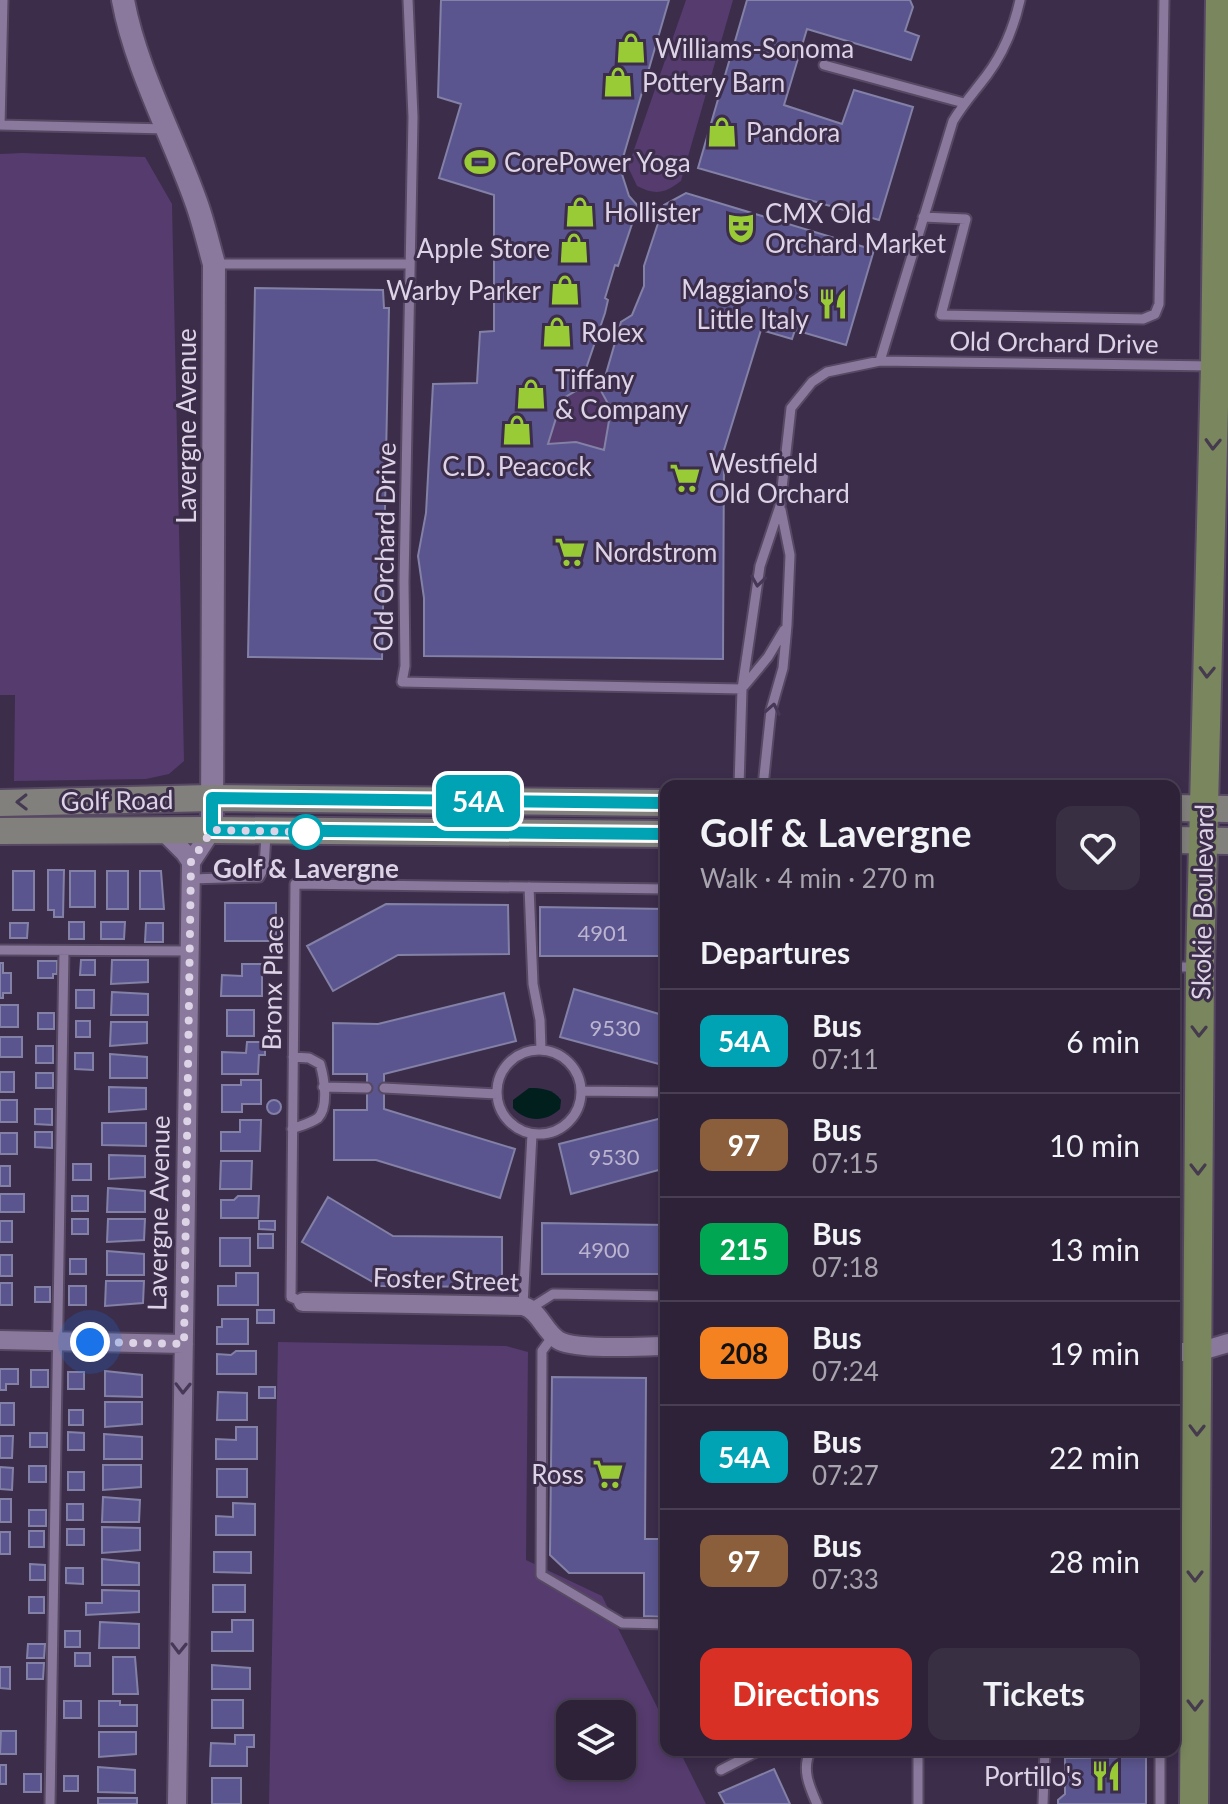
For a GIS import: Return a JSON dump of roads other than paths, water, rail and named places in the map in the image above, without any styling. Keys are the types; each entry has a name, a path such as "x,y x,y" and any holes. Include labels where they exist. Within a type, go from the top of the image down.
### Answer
{"main road":[{"name":"Skokie Boulevard","path":"1194,1804 1186,1352 1187,967 1215,841 1222,366 1220,0"},
{"name":"Golf Road","path":"0,803 212,798 660,803"},
{"path":"1180,808 1216,809"},
{"name":"Golf Road","path":"0,831 660,834"},
{"path":"1180,840 1215,841"}],"street":[{"name":"Lavergne Avenue","path":"123,0 127,20 196,200 214,264 212,830"},
{"path":"163,831 191,870 212,830"},
{"name":"Lavergne Avenue","path":"177,1804 191,870"},
{"name":"Foster Street","path":"303,1302 527,1307 553,1336"},
{"path":"553,1336 569,1345 660,1346"},
{"path":"0,1340 184,1344"},
{"path":"1186,1352 1228,1343"}],"lane":[{"path":"3,0 0,125 167,129"},
{"name":"Old Orchard Drive","path":"408,0 413,117 405,666 402,682 742,689"},
{"path":"880,361 953,121 987,75 1010,36 1020,0"},
{"path":"923,217 966,219 941,315 1143,319 1155,314 1159,304 1164,0"},
{"path":"824,65 964,103"},
{"path":"214,264 410,264"},
{"name":"Old Orchard Drive","path":"739,780 742,689 760,566 780,506 787,420 800,394 827,372 880,361 1222,366"},
{"name":"Old Orchard Drive","path":"764,780 771,710 783,668 787,625 790,555 780,506"},
{"path":"742,689 768,657 787,625"},
{"path":"191,870 259,877 264,868 266,832"},
{"name":"Bronx Place","path":"303,1302 291,1297 295,884 660,889"},
{"path":"529,887 533,984 540,1020 541,1050"},
{"path":"0,950 190,951"},
{"path":"50,1804 64,951"},
{"path":"541,1050 553,1053 573,1068 581,1091 575,1115 567,1124 544,1134 532,1134 512,1124 504,1116 497,1094 502,1072 509,1063 529,1051 541,1050"},
{"path":"292,1129 316,1120 322,1112 323,1087 320,1064 309,1058 293,1057"},
{"path":"323,1087 367,1088"},
{"path":"384,1088 497,1094"},
{"path":"581,1091 660,1092"},
{"path":"532,1134 527,1307 553,1294 660,1296"},
{"path":"553,1336 542,1351 541,1575 622,1623 660,1624"},
{"path":"721,1770 748,1756"},
{"path":"808,1756 805,1761 809,1787 817,1804"},
{"path":"918,1756 918,1804"},
{"path":"1043,1804 1045,1756"},
{"path":"1160,1756 1160,1804"}],"place":[{"name":"Williams-Sonoma","path":"631,48"},
{"name":"Pottery Barn","path":"618,82"},
{"name":"Pandora","path":"722,132"},
{"name":"CorePower Yoga","path":"480,162"},
{"name":"Hollister","path":"580,212"},
{"name":"CMX Old Orchard Market","path":"741,228"},
{"name":"Apple Store","path":"574,248"},
{"name":"Warby Parker","path":"565,290"},
{"name":"Maggiano's Little Italy","path":"833,304"},
{"name":"Rolex","path":"557,332"},
{"name":"Tiffany & Company","path":"531,394"},
{"name":"C.D. Peacock","path":"517,430"},
{"name":"Westfield Old Orchard","path":"685,478"},
{"name":"Nordstrom","path":"570,552"},
{"name":"Golf & Lavergne","path":"306,832"},
{"name":"Ross","path":"608,1474"},
{"name":"Portillo's","path":"1106,1776"}]}
